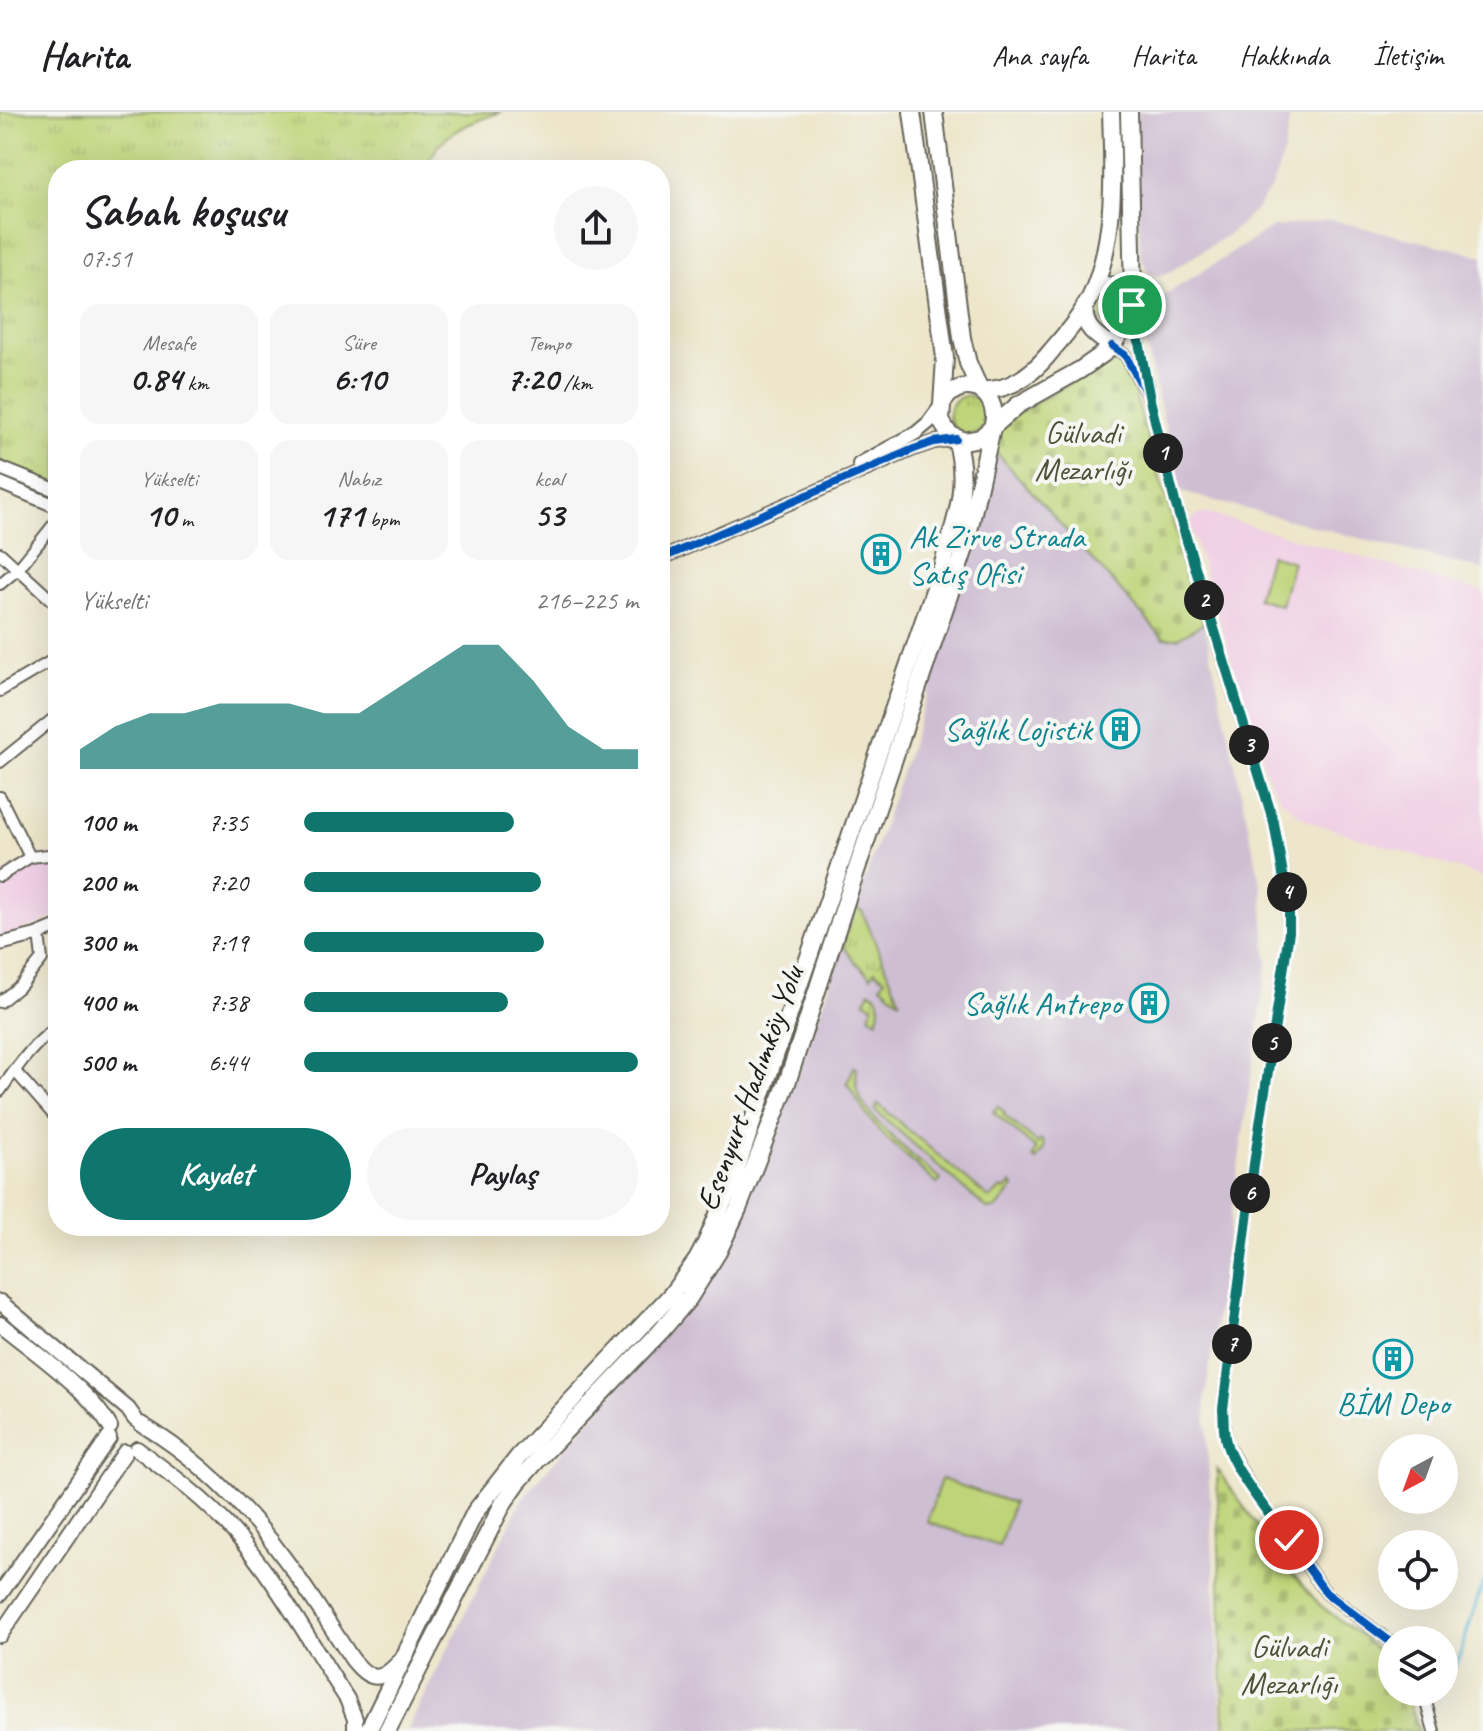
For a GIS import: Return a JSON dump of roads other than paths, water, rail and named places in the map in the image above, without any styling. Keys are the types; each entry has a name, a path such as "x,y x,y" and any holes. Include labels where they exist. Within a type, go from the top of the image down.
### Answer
{"main road":[{"path":"912,112 945,358 941,421 949,434 964,441 980,438 1018,405 1080,370 1112,346 1127,322 1133,300 1129,112"},
{"path":"934,112 962,338 968,363 980,390 992,402 992,427"},
{"path":"942,404 953,391 962,387 994,390 1006,387 1032,371 1048,356 1085,306 1094,289 1110,228 1113,183 1111,112"},
{"path":"1094,289 1102,285 1116,286 1133,300"},
{"path":"1085,306 1084,319 1089,328 1112,346"},
{"name":"Esenyurt Hadımköy Yolu","path":"368,1731 481,1503 519,1456 671,1295 701,1252 721,1211 740,1183 787,1083 965,548 992,427"},
{"name":"Esenyurt Hadımköy Yolu","path":"387,1731 504,1502 540,1457 661,1331 689,1298 718,1252 942,567 963,483 962,459 956,439"},
{"path":"0,1302 128,1409 144,1433 143,1439 131,1450 0,1635"},
{"path":"0,1324 86,1395 101,1412 115,1448 131,1450 181,1482 214,1511 247,1548 347,1699 354,1715 355,1731"},
{"path":"0,1594 118,1418 129,1417 181,1452 243,1509 286,1561 362,1670 379,1678 407,1653"}],"street":[{"path":"1133,300 1150,400 1175,502 1274,823 1289,908 1289,932 1254,1164 1223,1409 1226,1443 1251,1488 1326,1593 1378,1632"},
{"path":"1112,346 1127,357 1150,400"},
{"path":"785,504 916,433 942,404"},
{"path":"670,555 914,449 956,439"},
{"path":"0,468 48,487"},
{"path":"0,483 48,503"},
{"path":"0,584 18,569 48,532"},
{"path":"0,553 48,597"},
{"path":"0,691 48,663"},
{"path":"0,762 48,723"},
{"path":"0,797 30,857"},
{"path":"0,876 30,857 48,855"},
{"path":"0,944 48,930"},
{"path":"0,1002 21,985 42,959 39,934"},
{"path":"0,1091 14,1070 48,1034"},
{"path":"14,1070 48,1109"},
{"path":"1427,1706 1434,1731"}],"waterway":[{"path":"1458,1661 1483,1582"}],"place":[{"name":"Ak Zirve Strada Satış Ofisi","path":"881,554"},
{"name":"Sağlık Lojistik","path":"1120,729"},
{"name":"Sağlık Antrepo","path":"1149,1003"},
{"name":"BİM Depo","path":"1393,1359"}],"park label":[{"name":"Gülvadi Mezarlığı","path":"1083,450"},
{"name":"Gülvadi Mezarlıḡı","path":"1289,1664"}]}
